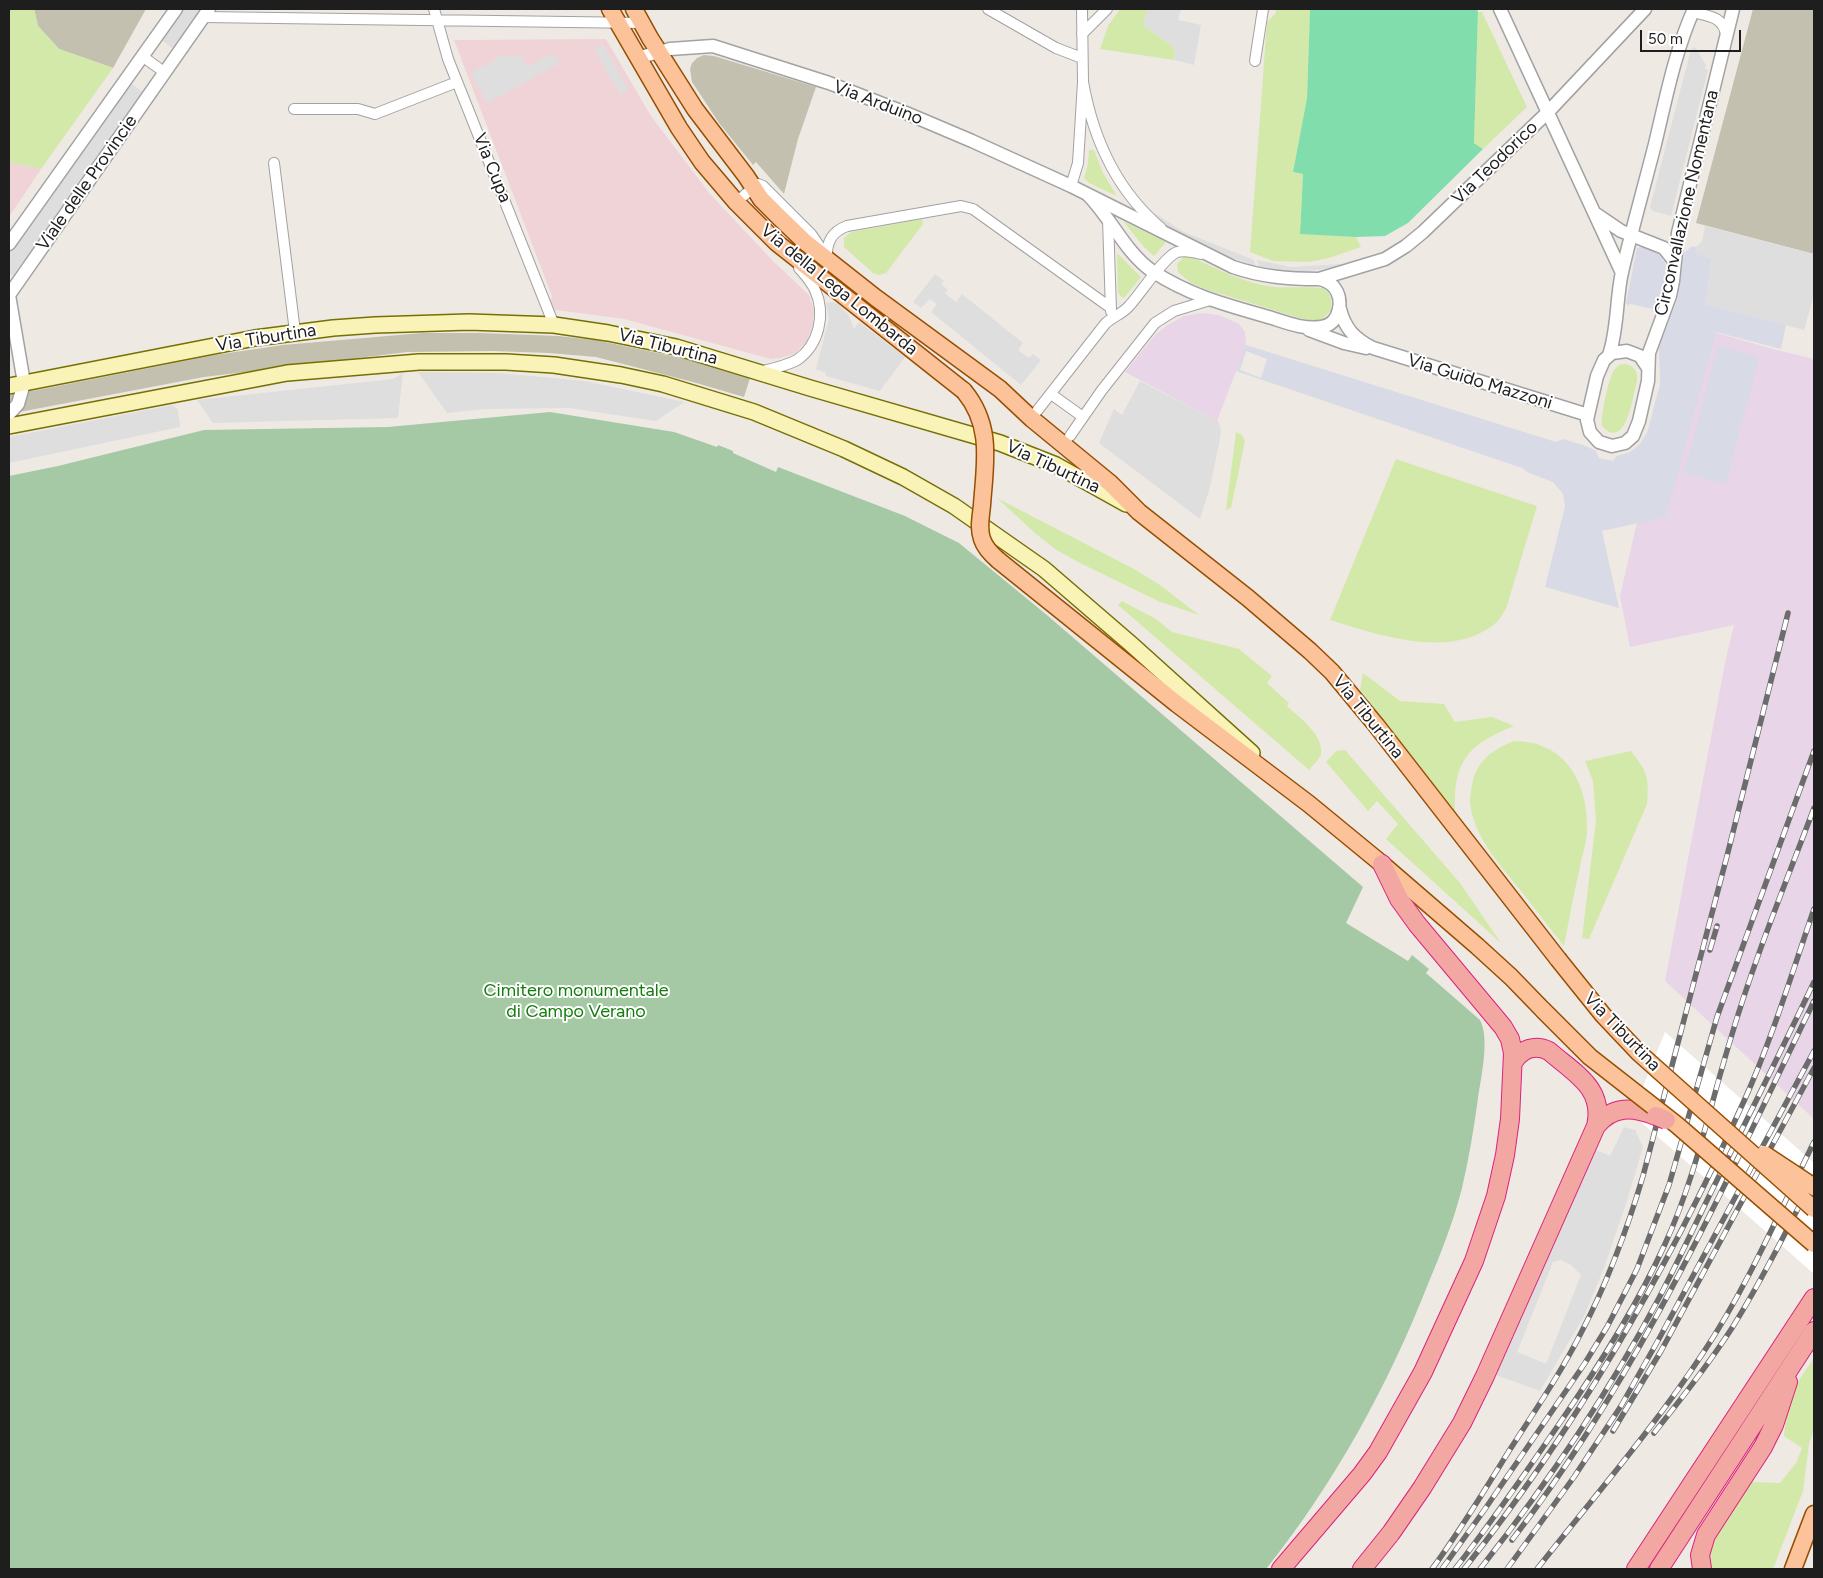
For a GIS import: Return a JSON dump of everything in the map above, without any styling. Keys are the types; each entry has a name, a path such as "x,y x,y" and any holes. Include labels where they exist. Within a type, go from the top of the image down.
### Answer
{"highway":[{"path":"1280,1569 1362,1474 1378,1452 1414,1390 1474,1261 1493,1208 1508,1132 1514,1061 1511,1042 1506,1032 1417,924 1399,899 1382,864"},
{"path":"1362,1569 1391,1533 1422,1488 1462,1423 1494,1356 1596,1126 1599,1114 1596,1098 1588,1086 1549,1051 1542,1048 1530,1048 1520,1053 1514,1061"},
{"path":"1596,1126 1606,1115 1622,1109 1636,1110 1666,1120"},
{"path":"1636,1569 1814,1298"},
{"path":"1659,1569 1814,1331"},
{"path":"1702,1569 1700,1555 1706,1535 1767,1439 1780,1409 1795,1360"}],"main road":[{"name":"Via della Lega Lombarda","path":"614,16 684,136 702,162 736,202 777,243 964,391 978,412 984,434 985,452 980,524 981,538 987,549 998,560"},
{"name":"Via della Lega Lombarda","path":"638,16 695,109 761,198 779,217 805,242 1000,390 1110,483 1139,512"},
{"name":"Via Tiburtina","path":"9,386 228,343 295,332 375,325 434,323 478,322 554,326 608,333 676,347 1015,448 1056,465 1098,487 1139,512 1248,598 1332,672 1597,1008 1625,1039 1814,1208"},
{"name":"Via Tiburtina","path":"9,426 88,409 287,373 419,362 506,362 573,368 648,381 716,399 844,449 903,476 954,506 1044,569 1139,650 1309,804"},
{"name":"Via Tiburtina","path":"998,560 1177,704 1309,804 1382,864 1511,977 1590,1056 1814,1244"},
{"path":"1722,1127 1814,1187"},
{"path":"1793,1569 1814,1514"}],"street":[{"name":"Viale delle Provincie","path":"9,244 176,9"},
{"name":"Via Cupa","path":"434,9 448,59 554,326"},
{"path":"988,9 1056,48 1082,58"},
{"path":"1071,186 1078,163 1083,82 1082,9"},
{"path":"1082,34 1107,9"},
{"path":"1255,61 1263,9"},
{"path":"1500,9 1622,273"},
{"name":"Via Teodorico","path":"1216,258 1234,267 1256,274 1280,278 1319,279 1385,259 1406,246 1433,224 1548,112 1645,9"},
{"name":"Circonvallazione Nomentana","path":"1588,415 1590,432 1599,442 1616,446 1628,441 1635,433 1648,381 1651,345 1670,296 1676,238 1733,9"},
{"path":"1609,355 1622,273 1670,82 1685,30 1693,10 1718,19 1724,25 1726,34"},
{"name":"Viale delle Provincie","path":"9,295 206,13"},
{"path":"206,13 437,20 638,16"},
{"name":"Via Arduino","path":"659,52 709,45 829,83 906,112 1071,186 1216,258"},
{"path":"637,58 659,52"},
{"path":"142,56 164,72"},
{"path":"294,109 358,109 376,114 457,82"},
{"path":"1083,82 1099,140 1116,177 1147,216 1170,235"},
{"path":"274,163 295,332"},
{"path":"736,202 753,186"},
{"path":"1088,195 1136,255 1156,273 1190,292 1210,300 1302,327 1319,328 1327,326 1334,320 1340,309"},
{"path":"827,259 827,246 831,238 836,231 847,226 958,206 965,207 973,209 991,222 1111,313 1126,310 1171,256 1179,252 1191,252 1216,258"},
{"path":"1595,213 1615,228 1661,246 1667,250 1675,262"},
{"path":"1037,411 1111,313 1108,219"},
{"path":"758,372 780,367 803,356 814,341 820,320 818,298 813,285 777,243"},
{"name":"Via Guido Mazzoni","path":"1319,279 1334,286 1338,295 1343,321 1348,330 1357,339 1373,348"},
{"path":"9,295 24,383 18,404 9,414"},
{"path":"1070,436 1155,323 1174,311 1210,300"},
{"name":"Via Guido Mazzoni","path":"1302,327 1344,343 1373,348 1588,415"},
{"path":"1588,415 1599,370 1609,355 1621,350 1632,352 1644,359 1648,368"},
{"path":"1051,394 1083,417"}],"shaded area":[{"path":"34,9 146,9 113,68 59,49 38,26"},
{"path":"181,9 203,9 175,50 160,39"},
{"path":"1148,9 1181,9 1178,20 1201,25 1194,65 1174,60 1175,48 1143,25"},
{"path":"1753,9 1814,9 1814,254 1696,223"},
{"path":"606,39 651,116 710,194 774,262 809,295 814,310 813,324 807,341 794,354 771,359 624,319 549,309 552,296 454,40"},
{"path":"603,44 628,90 620,95 594,49"},
{"path":"1695,47 1706,65 1705,69 1708,70 1671,216 1653,211 1650,207 1691,49"},
{"path":"553,53 560,63 487,103 471,73 501,56 521,56 527,67"},
{"path":"704,55 714,56 816,87 798,139 784,194 756,162 753,165 719,123 692,82 690,69 692,63"},
{"path":"129,82 143,92 13,276 9,273 9,253"},
{"path":"9,162 41,169 9,217"},
{"path":"1156,214 1184,232 1254,260 1255,266 1216,252 1163,225 1154,218"},
{"path":"1705,226 1814,254 1814,295 1804,330 1705,304 1712,260 1695,254 1696,247 1702,241"},
{"path":"1692,246 1696,247 1696,254 1712,259 1705,304 1786,325 1781,349 1716,332 1666,517 1602,531 1619,608 1545,587 1565,506 1563,494 1553,482 1529,473 1522,468 1236,371 1246,345 1556,442 1563,439 1586,446 1596,451 1599,458 1613,461 1617,456 1630,452 1639,445 1647,433 1660,384 1659,347 1678,298 1684,253","holes":["1246,351 1267,359 1261,378 1240,370"]},
{"path":"1642,247 1658,252 1666,265 1660,303 1654,312 1652,312 1653,309 1630,304 1628,306 1626,303 1637,248"},
{"path":"1257,260 1291,267 1343,264 1344,267 1280,272 1259,267"},
{"path":"935,274 944,281 941,284 948,290 945,293 956,302 962,294 1023,343 1018,350 1029,358 1033,354 1041,360 1021,385 931,312 937,304 930,299 921,308 913,302"},
{"path":"826,303 838,304 848,314 854,329 859,322 905,357 880,391 826,376 826,373 816,369 829,319"},
{"path":"1202,313 1219,315 1239,324 1245,332 1246,345 1217,421 1125,372 1155,335 1166,326 1184,316"},
{"path":"1683,323 1814,359 1814,1119 1665,981 1726,658 1734,625 1630,647 1620,596"},
{"path":"422,333 558,336 595,340 682,358 750,378 744,397 596,357 493,351 407,352 204,377 9,414 9,395 215,355 283,345"},
{"path":"1718,346 1759,357 1726,484 1684,473"},
{"path":"418,372 498,373 585,381 684,402 656,421 569,408 486,409 447,413"},
{"path":"403,373 398,418 213,423 197,400 393,379"},
{"path":"1140,381 1219,422 1221,431 1219,444 1210,487 1200,519 1099,443 1114,409 1122,415"},
{"path":"173,405 178,410 180,427 9,463 9,437"},
{"path":"1624,1127 1635,1130 1643,1147 1604,1268 1584,1316 1540,1391 1496,1375 1544,1258 1594,1149 1610,1156","holes":["1561,1260 1571,1265 1581,1275 1546,1364 1517,1352 1553,1262"]}],"green space":[{"path":"9,9 34,9 38,26 59,49 113,68 41,169 9,162"},
{"path":"1120,9 1148,9 1143,25 1175,48 1174,60 1100,49 1108,26"},
{"path":"1275,9 1310,9 1307,98 1293,172 1303,174 1300,233 1356,237 1361,247 1329,258 1309,262 1273,261 1250,252 1267,22 1276,13"},
{"path":"1310,9 1477,9 1478,12 1474,143 1483,149 1408,223 1385,236 1356,237 1300,234 1303,174 1293,172 1307,98"},
{"path":"1478,12 1482,12 1527,107 1483,149 1474,143"},
{"path":"1089,150 1094,150 1103,173 1117,196 1089,183 1084,178"},
{"path":"922,219 923,224 886,273 879,275 873,273 844,247 844,238 851,232"},
{"path":"1124,222 1166,242 1154,256 1143,246"},
{"path":"1117,253 1141,277 1124,298 1118,292"},
{"path":"1184,257 1191,257 1253,283 1275,287 1324,289 1330,296 1331,310 1323,319 1313,322 1208,290 1191,283 1178,272 1177,264"},
{"path":"1625,364 1635,370 1637,381 1623,427 1617,432 1610,432 1602,426 1602,415 1610,379 1618,366"},
{"name":"Cimitero monumentale di Campo Verano","path":"550,412 674,432 717,447 718,445 776,472 778,467 905,516 959,543 1048,616 1363,887 1346,923 1408,961 1412,955 1429,969 1426,973 1480,1020 1485,1047 1473,1132 1462,1188 1442,1248 1395,1360 1358,1433 1291,1537 1266,1569 9,1569 9,476 58,466 204,430 388,427"},
{"path":"1236,432 1242,435 1245,441 1231,508 1226,510"},
{"path":"1396,459 1537,506 1506,609 1497,622 1479,634 1459,640 1415,641 1393,638 1330,620"},
{"path":"997,498 1134,569 1160,585 1199,615 1158,601 1055,549"},
{"path":"1122,601 1156,619 1172,632 1239,649 1272,676 1267,683 1289,703 1287,706 1310,727 1319,740 1321,754 1316,762 1309,770 1118,605"},
{"path":"1363,673 1400,701 1444,704 1455,722 1492,717 1514,726 1485,740 1466,757 1460,768 1457,780 1455,813 1360,690"},
{"path":"1514,741 1532,743 1548,749 1561,757 1579,783 1584,798 1587,815 1587,833 1564,946 1489,849 1476,826 1472,814 1470,795 1474,778 1481,763 1492,752"},
{"path":"1345,750 1460,883 1501,943 1386,839 1398,824 1377,801 1368,811 1326,762 1336,751"},
{"path":"1631,751 1646,776 1648,787 1647,804 1589,939 1582,938 1596,820 1593,781 1585,761"},
{"path":"1814,1358 1814,1429 1809,1444 1803,1491 1773,1569 1711,1569 1707,1557 1710,1547 1751,1482 1780,1483 1796,1463 1802,1448 1784,1436 1788,1396"}],"pier":[{"path":"1665,1032 1814,1163 1814,1274 1632,1114"}],"railway":[{"path":"1432,1569 1472,1511 1565,1362 1609,1274 1624,1236 1643,1176 1727,856 1788,613"},
{"path":"1442,1569 1585,1363 1607,1327 1637,1269 1669,1185 1717,1017 1814,751"},
{"path":"1455,1569 1507,1499 1587,1383 1629,1315 1654,1268 1685,1194 1749,982 1814,808"},
{"path":"1464,1569 1506,1515 1583,1402 1619,1344 1685,1224 1744,1101 1764,1054 1814,909"},
{"path":"1710,950 1717,926"},
{"path":"1480,1569 1576,1438 1639,1334 1674,1268 1814,982"},
{"path":"1512,1540 1558,1477 1640,1346 1712,1210 1814,1001"},
{"path":"1507,1569 1574,1477 1621,1406 1814,1051"},
{"path":"1613,1431 1661,1351 1814,1068"},
{"path":"1537,1569 1664,1409 1703,1353 1748,1276 1814,1142"},
{"path":"1654,1433 1704,1369 1732,1328 1785,1235 1814,1177"}]}
